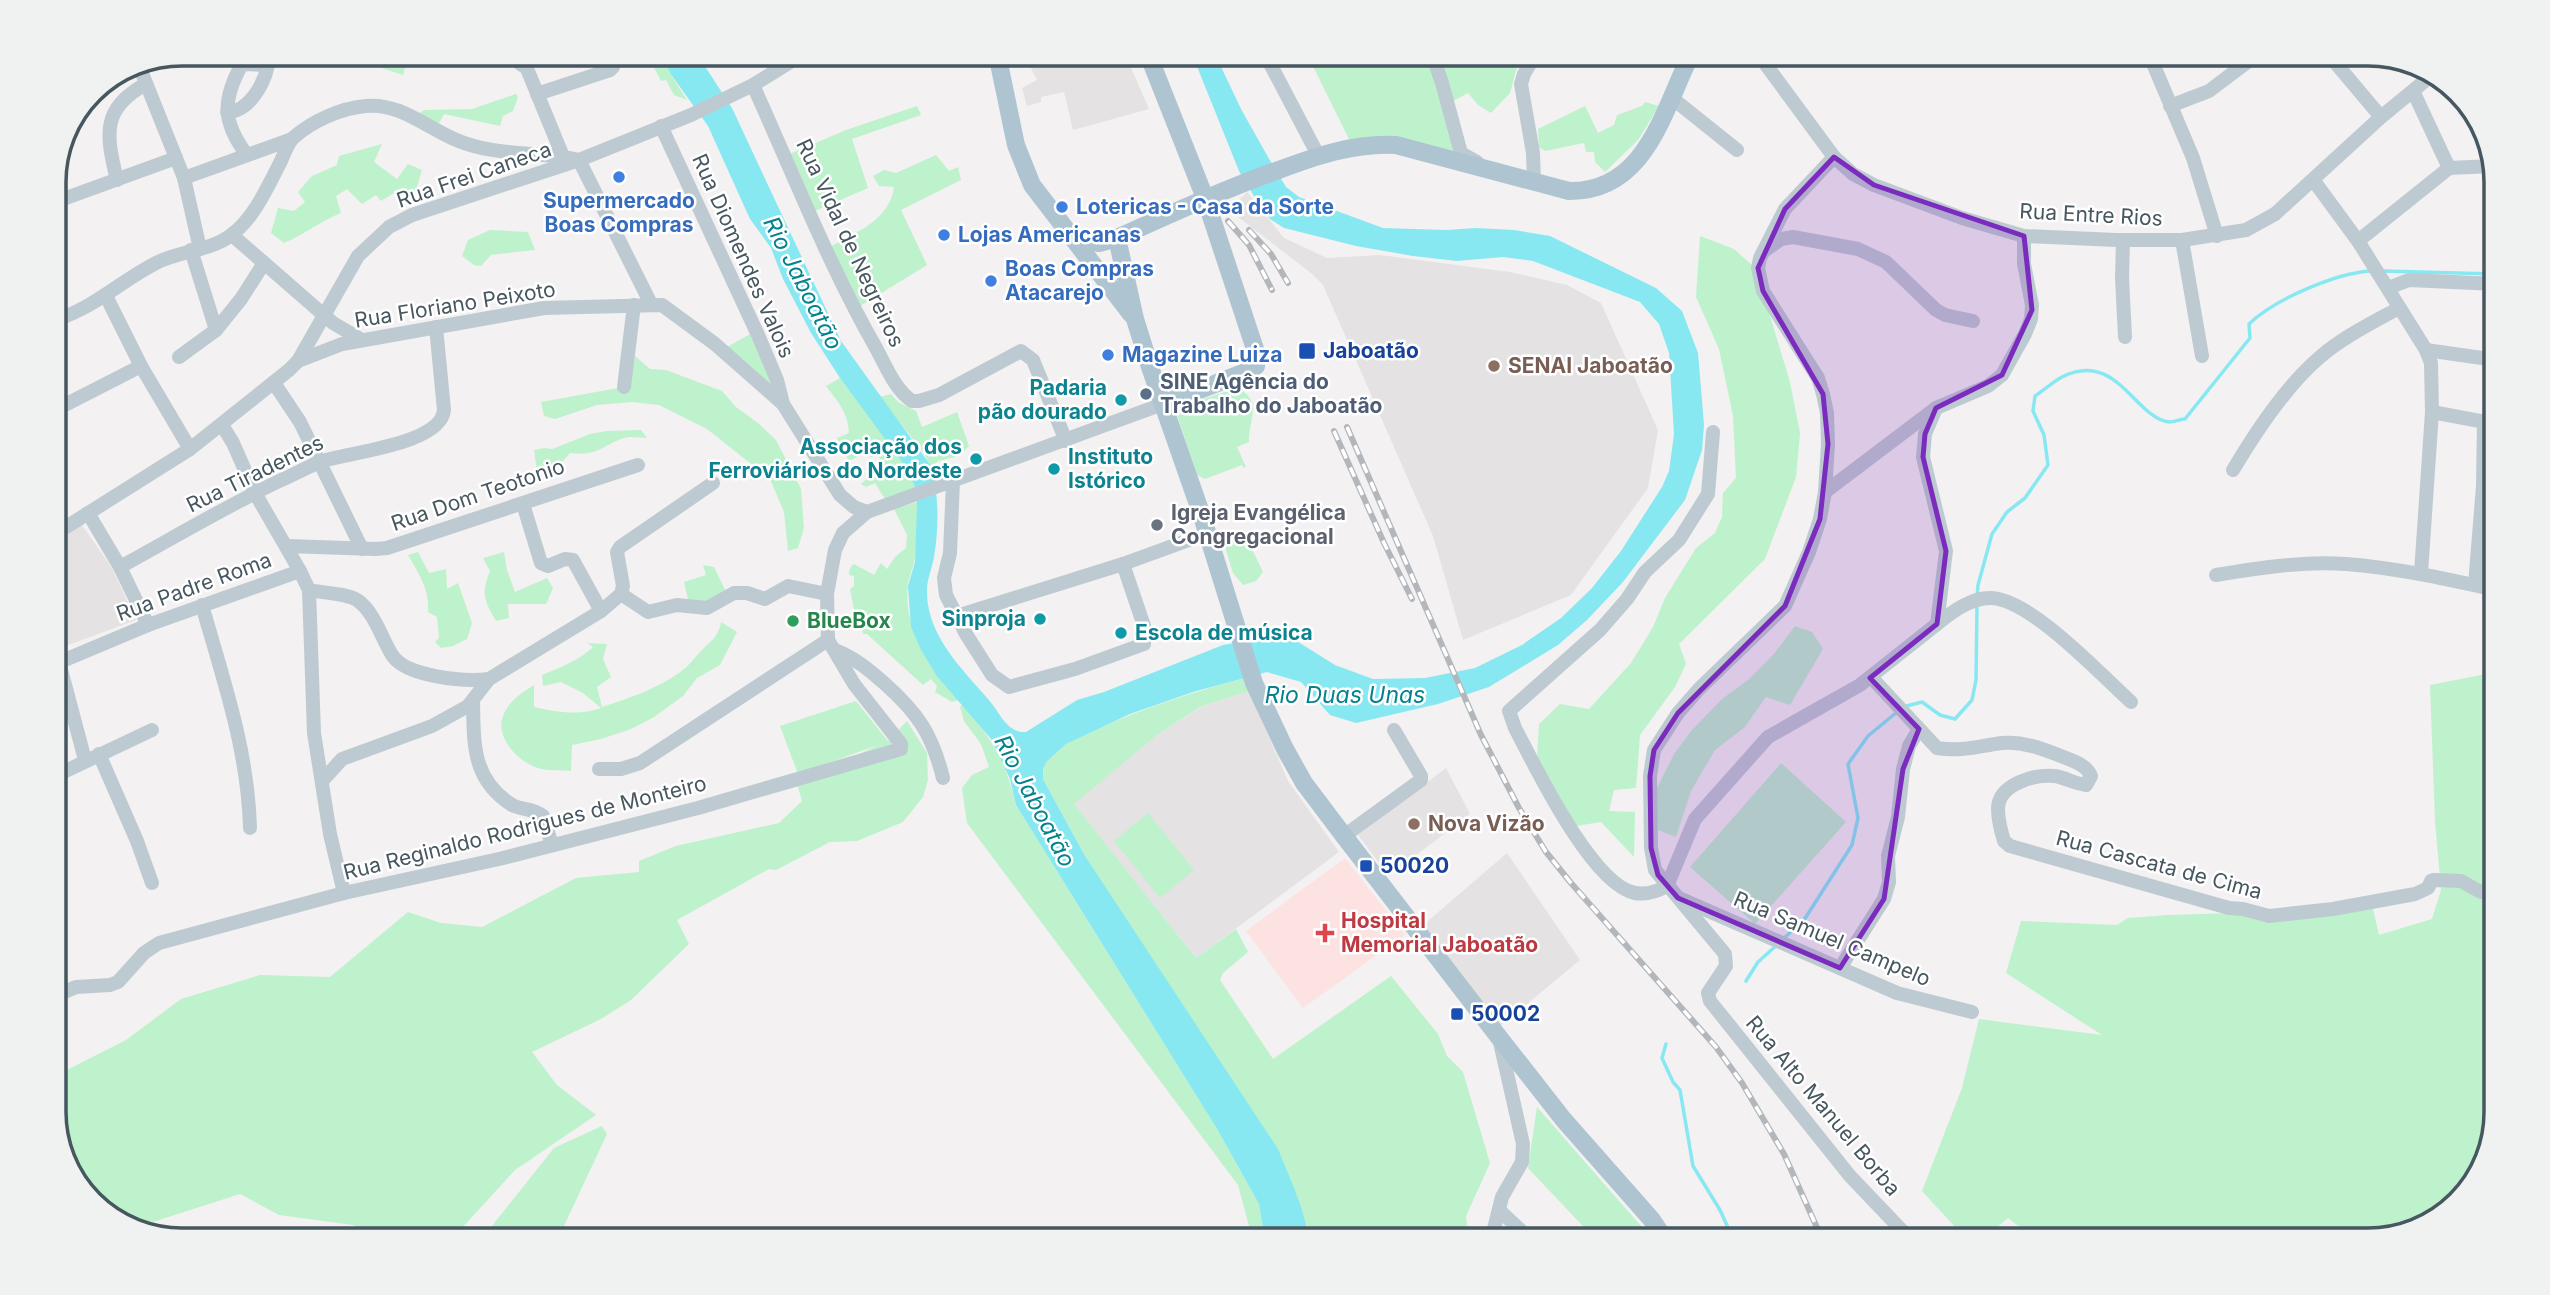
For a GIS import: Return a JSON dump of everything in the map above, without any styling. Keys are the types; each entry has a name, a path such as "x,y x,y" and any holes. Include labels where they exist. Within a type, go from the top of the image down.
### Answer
{"main road":[{"path":"1000,66 1016,145 1039,197 1135,319"},
{"path":"1153,66 1237,288 1256,350 1257,362 1256,366 1243,373 1163,404"},
{"path":"1074,239 1099,243 1117,238 1240,183 1318,155 1358,145 1396,145 1569,191 1602,187 1630,168 1643,151 1658,129 1686,66"},
{"path":"1117,238 1135,319 1208,533 1254,682 1275,732 1296,770 1344,836 1498,1036 1563,1119 1658,1228"}],"street":[{"path":"526,66 569,161 651,304"},
{"path":"537,94 610,70 613,66"},
{"name":"Rua Frei Caneca","path":"67,526 190,449 298,361 358,256 389,227 412,215 569,161 691,115 753,85 784,66"},
{"path":"1271,66 1318,155"},
{"path":"1436,66 1461,153 1465,158 1481,163 1485,169"},
{"path":"1529,66 1521,84 1533,153 1534,183"},
{"name":"Rua Entre Rios","path":"1767,66 1834,157 1853,174 1874,185 1962,218 2024,236 2123,240 2182,240 2246,230 2275,214 2381,117 2424,81"},
{"path":"2154,66 2193,158 2217,236"},
{"path":"2170,106 2209,91 2242,66"},
{"path":"2338,66 2381,117"},
{"path":"142,74 184,178 196,249 216,330"},
{"path":"117,180 109,148 112,116 125,97 146,84"},
{"name":"Rua Vidal de Negreiros","path":"753,85 830,258 862,323 901,392 912,401 930,399 1021,351 1033,360 1066,441"},
{"path":"2413,91 2449,168"},
{"path":"1672,98 1737,150"},
{"path":"184,178 292,139 343,110 368,106 402,111 472,146 569,161"},
{"path":"227,112 233,136 247,155"},
{"name":"Rua Diomendes Valois","path":"661,126 752,323 783,404"},
{"path":"67,316 78,313 106,296 118,285 154,263 232,234 259,202 292,139"},
{"path":"1678,898 1655,870 1651,848 1650,776 1654,750 1667,728 1699,688 1786,606 1820,519 1825,492 1827,413 1824,394 1818,378 1763,291 1758,268 1762,252 1785,209 1834,157"},
{"path":"67,197 176,158"},
{"path":"2358,241 2449,168 2482,167"},
{"path":"2314,181 2373,264 2426,350 2431,363 2432,412 2421,573"},
{"path":"232,234 325,315 350,335 362,340"},
{"path":"1825,492 1936,408 1996,381 2008,367 2025,334 2032,310 2024,264 2024,236"},
{"path":"1762,252 1781,239 1793,237 1858,249 1886,262 1936,310 1945,315 1973,321"},
{"path":"2123,240 2124,337"},
{"path":"2182,240 2202,356"},
{"path":"179,357 216,330 242,299 264,263"},
{"path":"2385,283 2409,280 2483,283"},
{"path":"106,296 141,366 190,449"},
{"path":"624,387 634,304"},
{"name":"Rua Floriano Peixoto","path":"298,361 342,344 544,308 634,304 662,306 715,344 783,404 840,495 854,507 867,512"},
{"path":"2233,470 2278,405 2319,357 2341,341 2399,308"},
{"name":"Rua Tiradentes","path":"120,567 255,493 321,461 407,441 438,425 444,410 436,327"},
{"path":"2426,350 2483,358"},
{"path":"67,404 141,366"},
{"path":"274,383 300,422 321,461 362,549"},
{"path":"943,778 937,756 916,714 858,660 831,645 825,620 827,594 835,550 843,533 867,512 1163,404"},
{"path":"1936,408 1925,434 1923,457 1946,551 1937,624"},
{"path":"2432,412 2483,422"},
{"path":"222,425 255,493 300,571"},
{"path":"1667,886 1644,893 1627,890 1592,858 1568,828 1515,728 1509,711 1600,630 1627,599 1644,572 1679,540 1708,494 1713,432"},
{"name":"Rua Dom Teotonio","path":"287,546 375,549 399,545 638,465"},
{"path":"323,780 342,759 432,726 473,701 489,679 601,611 617,597 623,586 617,552 620,547 713,483"},
{"path":"948,483 950,553 944,578 946,595 992,675 1009,687 1075,669 1144,643 1145,629 1123,564"},
{"path":"840,495 843,533"},
{"path":"523,503 541,563 548,566 565,559 573,560 601,611"},
{"path":"88,513 120,567 148,625"},
{"path":"2475,585 2483,526"},
{"path":"957,616 1123,564 1208,533"},
{"path":"2216,575 2277,565 2343,564 2421,573 2483,587"},
{"name":"Rua Padre Roma","path":"67,659 148,625 300,571 309,590"},
{"path":"617,597 648,612 677,605 707,608 734,593 747,593 765,599 788,586 827,594"},
{"path":"344,893 330,834 313,714 309,590 355,599 372,619 398,662 428,674 455,679 489,679"},
{"path":"1667,886 1695,819 1768,737 1871,677 1953,611 1978,600 1994,598 2025,610 2058,635 2131,702"},
{"path":"202,605 236,723 247,775 250,828"},
{"path":"599,769 621,769 640,763 831,645"},
{"name":"Rua Reginaldo Rodrigues de Monteiro","path":"67,991 118,982 144,953 159,943 344,893 698,808 901,749 901,744 854,684 831,645"},
{"path":"1840,968 1884,899 1889,882 1888,856 1898,817 1902,769 1909,746 1919,729 1871,677"},
{"path":"67,690 92,757 137,841 152,883"},
{"path":"473,701 474,748 483,772 509,803 543,816 552,845"},
{"name":"Rua Cascata de Cima","path":"1919,729 1937,748 1970,750 2003,743 2024,744 2068,759 2088,771 2091,776 2086,785 2055,776 2028,779 2006,791 1998,808 2004,841 2010,846 2229,908 2269,916 2333,909 2415,894 2428,888 2434,880 2461,881 2484,892"},
{"path":"67,770 152,730"},
{"path":"1344,836 1420,780 1394,730"},
{"name":"Rua Samuel Campelo","path":"1678,898 1908,997 1972,1012"},
{"name":"Rua Alto Manuel Borba","path":"1678,898 1725,954 1726,966 1708,993 1710,1001 1818,1138 1899,1228"},
{"path":"1494,1228 1502,1197 1522,1162 1523,1144 1498,1036"},
{"path":"1499,1210 1518,1228"}],"highlighted area":[{"path":"1834,157 1874,185 2024,236 2032,310 2002,375 1936,408 1925,434 1923,457 1946,551 1937,624 1870,678 1919,729 1903,769 1884,899 1840,968 1678,898 1658,875 1651,848 1650,776 1654,750 1678,713 1785,606 1820,519 1828,444 1823,394 1763,291 1758,268 1785,209"}],"shaded area":[{"path":"1030,66 1130,66 1149,109 1073,130 1064,92 1041,97 1041,102 1027,106 1022,88 1037,80"},
{"name":"SENAI Jaboatão","path":"1247,192 1284,238 1327,258 1380,255 1510,272 1567,285 1601,303 1658,430 1648,488 1571,595 1463,640 1433,536 1323,285 1229,210"},
{"path":"82,525 112,568 136,620 67,646 67,534"},
{"path":"1249,691 1288,781 1339,852 1196,958 1073,803 1157,735 1201,707"},
{"name":"Nova Vizão","path":"1446,768 1470,814 1389,876 1358,835"},
{"path":"1507,853 1580,960 1492,1033 1414,933"},
{"name":"Hospital Memorial Jaboatão","path":"1345,858 1405,935 1303,1008 1246,931"}],"green space":[{"path":"374,66 406,66 403,75"},
{"path":"653,66 667,66 687,100 674,95 666,80 661,81"},
{"path":"1313,66 1431,66 1457,157 1351,143"},
{"path":"1440,66 1517,66 1510,93 1491,113 1478,105 1468,93 1453,101"},
{"path":"516,94 518,97 513,111 503,116 500,126 444,114 437,127 417,115 424,110 472,109"},
{"path":"1645,102 1659,106 1638,140 1605,172 1595,162 1594,152 1586,152 1584,143 1545,151 1539,147 1538,129 1585,106 1598,133 1614,125 1617,115 1642,106"},
{"path":"917,106 921,115 852,139 868,188 813,212 787,155 846,130"},
{"path":"382,144 374,162 397,179 408,164 422,170 412,203 399,190 381,201 376,195 362,204 347,189 336,196 341,213 284,243 271,233 278,208 294,211 305,202 298,192 312,176 337,165 339,156"},
{"path":"936,155 949,171 958,167 961,180 901,210 927,265 857,308 828,248 869,225 886,209 894,187 879,186 873,176 884,170 896,173"},
{"path":"490,230 528,232 535,250 491,255 481,266 474,265 462,256 468,240"},
{"path":"1700,236 1734,249 1762,274 1770,316 1790,382 1800,433 1796,477 1765,559 1679,644 1686,664 1675,687 1640,735 1636,788 1614,790 1609,811 1635,812 1634,857 1601,822 1576,826 1537,760 1539,724 1560,704 1589,709 1631,663 1653,627 1665,598 1696,548 1715,533 1722,517 1723,493 1736,478 1733,416 1719,349 1696,297"},
{"path":"752,333 775,381 769,387 727,347"},
{"path":"635,356 650,369 666,370 722,391 736,407 776,440 801,489 804,528 798,548 788,551 784,512 770,479 707,429 659,405 632,402 597,405 555,419 544,416 541,402 629,386"},
{"path":"840,378 893,446 916,490 885,499 875,483 866,487 861,484 881,465 879,455 872,457 863,454 849,461 837,438 849,433 847,419 826,386"},
{"path":"1237,388 1250,399 1253,412 1249,442 1237,447 1246,467 1242,465 1205,479 1197,475 1176,412 1179,407"},
{"path":"891,394 898,402 916,411 922,427 957,412 969,446 959,456 938,461 934,466 938,481 936,482 925,455 880,397"},
{"path":"641,430 647,438 626,437 594,452 570,453 561,463 537,471 534,450 552,449 590,434"},
{"path":"917,502 915,557 908,584 910,617 914,633 928,661 959,700 952,702 935,692 937,686 931,679 923,685 867,634 863,634 860,612 854,610 850,589 854,586 854,576 849,575 854,564 874,575 881,563 887,569 895,557 906,548 907,535 894,509"},
{"path":"1245,535 1263,572 1256,581 1243,585 1233,573 1224,544"},
{"path":"418,552 429,573 446,569 447,589 458,583 472,623 467,639 453,646 441,648 435,642 439,638 437,617 428,612 425,589 408,555"},
{"path":"504,552 515,592 547,578 553,588 546,604 508,604 509,618 496,621 485,597 490,571 483,558"},
{"path":"703,565 714,567 727,594 706,604 689,604 684,582 706,575"},
{"path":"721,622 737,632 720,665 697,678 683,696 654,717 631,729 572,745 571,771 534,767 518,757 506,742 502,733 503,716 516,698 534,685 534,707 576,713 601,708 583,693 561,682 543,686 542,675 582,656 593,647 587,643 607,644 603,659 611,677 597,687 602,707 632,697 679,673 715,637"},
{"path":"1795,626 1812,632 1823,649 1790,705 1766,697 1745,727 1715,750 1691,791 1676,837 1653,828 1657,788 1674,754 1692,730 1722,699 1748,680 1773,655"},
{"path":"2484,674 2484,1112 2481,1135 2472,1164 2455,1189 2419,1217 2382,1228 2021,1228 2008,1218 1996,1228 1956,1228 1922,1191 1962,1088 1979,1019 2102,1035 2006,973 2021,921 2117,925 2128,918 2168,915 2373,909 2379,935 2432,919 2441,890 2435,821 2430,685"},
{"path":"1245,678 1249,691 1200,707 1157,735 1074,804 1196,958 1236,929 1248,952 1223,973 1220,980 1273,1059 1391,976 1438,1034 1447,1056 1463,1072 1490,1163 1466,1216 1467,1228 1307,1228 1085,856 1043,779 1048,758 1070,742 1113,722"},
{"path":"856,701 888,741 907,721 927,753 928,780 923,797 903,822 857,841 830,842 776,870 769,869 677,920 689,944 631,1000 601,1019 532,1052 557,1085 596,1115 515,1170 462,1228 360,1228 279,1215 240,1194 149,1223 118,1209 95,1189 86,1177 78,1164 69,1135 67,1070 126,1040 181,999 260,975 330,977 408,912 441,923 482,927 576,878 639,872 639,861 676,846 779,823 802,801 797,784 878,745 798,774 780,726"},
{"path":"963,704 996,751 1016,805 1217,1129 1259,1204 1263,1228 1250,1228 1238,1185 967,823 962,788 972,775 989,767 981,744 964,721 960,707"},
{"path":"1781,763 1846,822 1755,924 1690,867"},
{"path":"1148,813 1194,870 1160,898 1114,841"},
{"path":"1537,1107 1643,1228 1585,1228 1528,1168"},
{"path":"602,1126 607,1134 563,1228 490,1228 554,1148"}],"water":[{"path":"667,66 705,66 732,108 841,341 931,466 936,488 937,523 936,546 927,594 933,624 958,664 1004,721 1019,731 1026,732 1077,700 1223,645 1257,639 1295,640 1335,665 1373,679 1425,678 1475,668 1522,645 1561,618 1592,588 1621,551 1662,487 1669,471 1674,434 1669,353 1659,324 1640,302 1533,261 1503,257 1457,261 1413,256 1356,246 1284,228 1270,219 1239,171 1197,66 1221,66 1268,157 1286,187 1299,197 1383,228 1476,228 1550,236 1656,288 1682,311 1698,353 1704,425 1702,450 1685,500 1623,582 1587,620 1558,645 1489,687 1438,704 1356,723 1330,715 1301,682 1267,672 1193,692 1130,714 1066,744 1046,762 1043,769 1043,779 1085,856 1278,1149 1301,1206 1307,1228 1263,1228 1259,1204 1217,1129 1016,805 1010,779 991,739 936,675 921,650 911,627 908,586 915,562 917,502 916,490 908,470 840,378 811,333 783,279 771,248 750,219 708,126"}],"waterway":[{"path":"1977,598 1992,534 2007,512 2025,498 2048,465 2044,435 2033,411 2035,396 2062,377 2081,371 2097,372 2111,378 2157,418 2169,422 2185,419 2250,338 2249,324 2260,315 2274,305 2324,282 2371,271"},
{"path":"2382,271 2483,274"},
{"path":"1903,707 1922,702 1940,715 1955,719 1972,700 1976,680 1977,605"},
{"path":"1783,939 1804,920 1852,845 1858,818 1848,764 1868,736 1897,712"},
{"path":"1746,981 1758,962 1778,944"},
{"path":"1666,1044 1662,1058 1673,1082 1680,1090 1693,1166 1728,1228"}],"railway":[{"path":"1228,221 1249,245 1272,290"},
{"path":"1249,230 1271,254 1288,283"},
{"path":"1347,427 1481,735 1519,808 1546,852 1571,883 1716,1047 1742,1083 1784,1154 1817,1228"},
{"path":"1334,431 1412,599"}],"place":[{"name":"Supermercado Boas Compras","path":"619,177"},
{"name":"Lotericas - Casa da Sorte","path":"1062,207"},
{"name":"Lojas Americanas","path":"944,235"},
{"name":"Boas Compras Atacarejo","path":"991,281"},
{"name":"Jaboatão","path":"1307,351"},
{"name":"Magazine Luiza","path":"1108,355"},
{"name":"SENAI Jaboatão","path":"1494,366"},
{"name":"SINE Agência do Trabalho do Jaboatão","path":"1146,394"},
{"name":"Padaria pão dourado","path":"1121,400"},
{"name":"Associação dos Ferroviários do Nordeste","path":"976,459"},
{"name":"Instituto Istórico","path":"1054,469"},
{"name":"Igreja Evangélica Congregacional","path":"1157,525"},
{"name":"Sinproja","path":"1040,619"},
{"name":"BlueBox","path":"793,621"},
{"name":"Escola de música","path":"1121,633"},
{"name":"Nova Vizão","path":"1414,824"},
{"name":"50020","path":"1366,866"},
{"name":"Hospital Memorial Jaboatão","path":"1325,933"},
{"name":"50002","path":"1457,1014"}],"water label":[{"name":"Rio Jaboatão","path":"803,283"},
{"name":"Rio Duas Unas","path":"1345,695"},
{"name":"Rio Jaboatão","path":"1035,801"}]}
